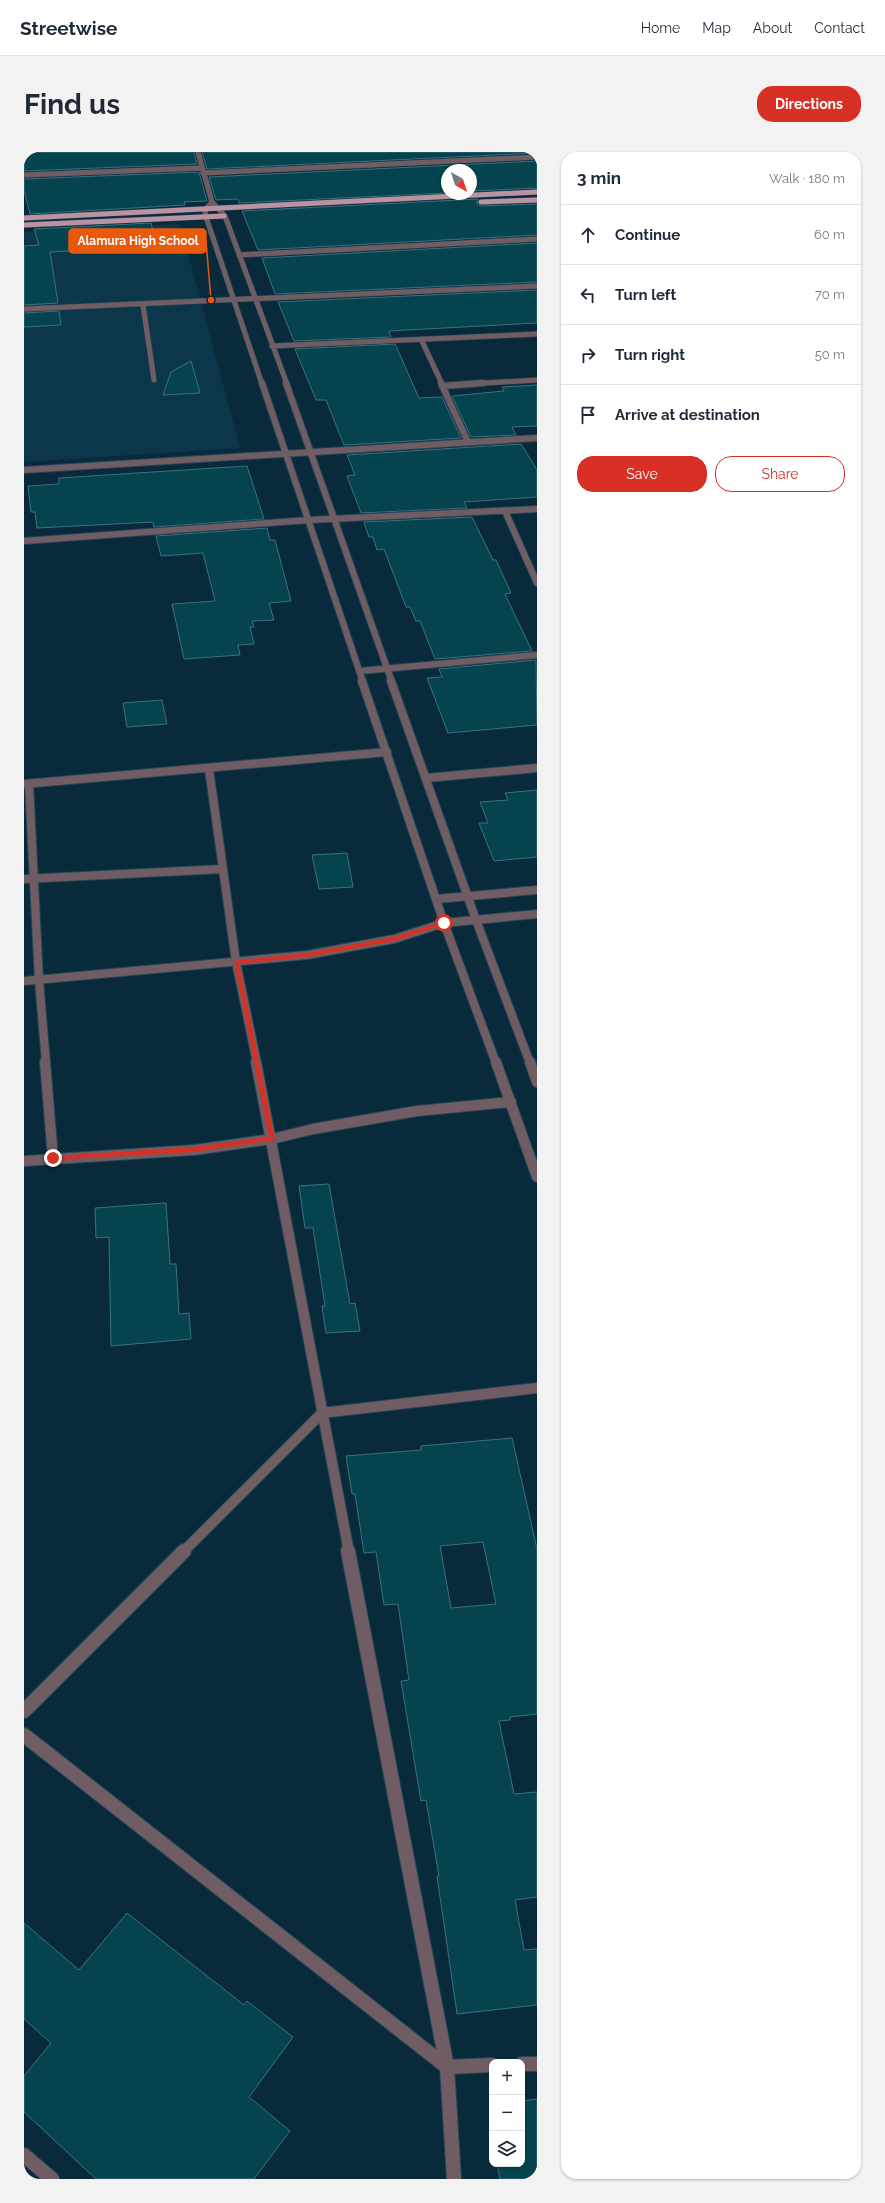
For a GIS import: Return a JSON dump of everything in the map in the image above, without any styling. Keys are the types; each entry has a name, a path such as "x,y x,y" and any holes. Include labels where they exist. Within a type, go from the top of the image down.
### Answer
{"main road":[{"path":"481,202 477,196 537,192"},
{"path":"24,225 206,213 221,209 441,198"},
{"path":"473,203 537,200"},
{"path":"24,218 206,213 225,216 233,215"}],"street":[{"path":"198,152 202,171 212,202 221,209 225,216 257,300 309,452 476,920 537,1082"},
{"path":"24,175 202,171 464,158 537,157"},
{"path":"212,202 206,213 235,301 444,923 511,1102 537,1177"},
{"path":"239,255 537,239"},
{"path":"24,309 143,306 537,286"},
{"path":"143,306 154,380"},
{"path":"272,346 537,334"},
{"path":"421,339 468,442"},
{"path":"442,386 537,380"},
{"path":"24,470 537,438"},
{"path":"24,541 309,520 537,509"},
{"path":"505,511 536,579"},
{"path":"360,671 387,670 537,655"},
{"path":"53,1158 39,980 35,878 26,784 210,769 387,752"},
{"path":"426,778 537,768"},
{"path":"210,769 236,962 272,1139 322,1413 447,2067 454,2179"},
{"path":"24,879 223,869"},
{"path":"436,899 537,890"},
{"path":"24,981 307,955 387,940 444,923 537,914"},
{"path":"24,1161 194,1150 272,1139 313,1129 417,1111 511,1102"},
{"path":"24,1711 322,1413 537,1388"},
{"path":"24,1735 447,2067 489,2065"},
{"path":"525,2064 537,2064"},
{"path":"24,2155 52,2179"}],"shaded area":[{"path":"180,224 240,448 24,462 24,232"}],"building":[{"path":"194,152 197,164 24,171 24,153"},
{"path":"202,152 537,152 537,153 207,169"},
{"path":"537,161 537,188 477,191 477,164 476,164"},
{"path":"441,166 441,193 239,203 238,199 216,200 209,177"},
{"path":"199,172 207,201 184,202 185,205 30,214 24,190 24,179"},
{"path":"478,199 477,204 481,206 537,204 537,235 258,250 242,211 477,200"},
{"path":"151,223 157,246 50,252 58,303 24,305 24,246 39,245 34,229"},
{"path":"537,243 537,282 275,294 262,258"},
{"path":"537,290 537,323 389,331 391,337 294,341 278,302"},
{"path":"59,311 61,325 24,327 24,313"},
{"path":"395,344 419,398 442,397 461,438 344,445 326,400 316,400 295,349"},
{"path":"191,361 200,393 163,395 171,372"},
{"path":"537,385 537,426 512,427 516,435 471,437 452,396 504,391 502,387"},
{"path":"521,444 537,470 537,497 464,502 467,508 361,513 347,476 355,475 347,455"},
{"path":"247,466 264,519 154,527 153,522 37,528 35,512 31,512 28,486 59,484 59,478"},
{"path":"472,517 493,560 496,560 511,593 505,594 532,651 435,659 420,621 416,621 410,607 406,607 384,549 377,550 373,537 369,537 364,522"},
{"path":"267,528 270,540 275,540 291,601 269,603 274,620 252,621 254,627 250,627 254,644 238,645 240,655 184,659 172,604 215,601 203,553 161,556 156,536"},
{"path":"536,660 537,725 448,733 427,678 442,677 439,669"},
{"path":"162,700 167,724 127,727 123,703"},
{"path":"537,790 537,857 494,861 479,823 488,823 480,802 508,800 505,793"},
{"path":"347,853 353,887 319,889 312,855"},
{"path":"329,1184 350,1304 355,1303 360,1331 326,1333 322,1306 325,1306 313,1228 305,1228 299,1186"},
{"path":"166,1203 170,1264 176,1264 179,1314 189,1313 191,1339 111,1346 109,1237 96,1238 95,1208"},
{"path":"512,1438 537,1549 537,1714 510,1717 510,1720 499,1721 514,1794 537,1792 537,1897 515,1900 524,1950 537,1949 537,2005 457,2014 437,1876 439,1876 426,1800 421,1801 401,1681 409,1680 398,1604 384,1605 376,1552 364,1553 355,1494 352,1494 346,1456 421,1450 421,1446","holes":["483,1542 496,1604 451,1608 440,1546"]},
{"path":"127,1913 244,2005 247,2001 293,2037 249,2097 290,2131 254,2179 96,2179 24,2112 24,2076 51,2043 24,2019 24,1923 79,1970"},
{"path":"537,2099 537,2179 500,2179 498,2167 525,2167 525,2101"}],"place":[{"name":"Alamura High School","path":"211,300"}],"route":[{"path":"53,1158 194,1150 272,1139 236,962 307,955 394,939 444,923"}]}
